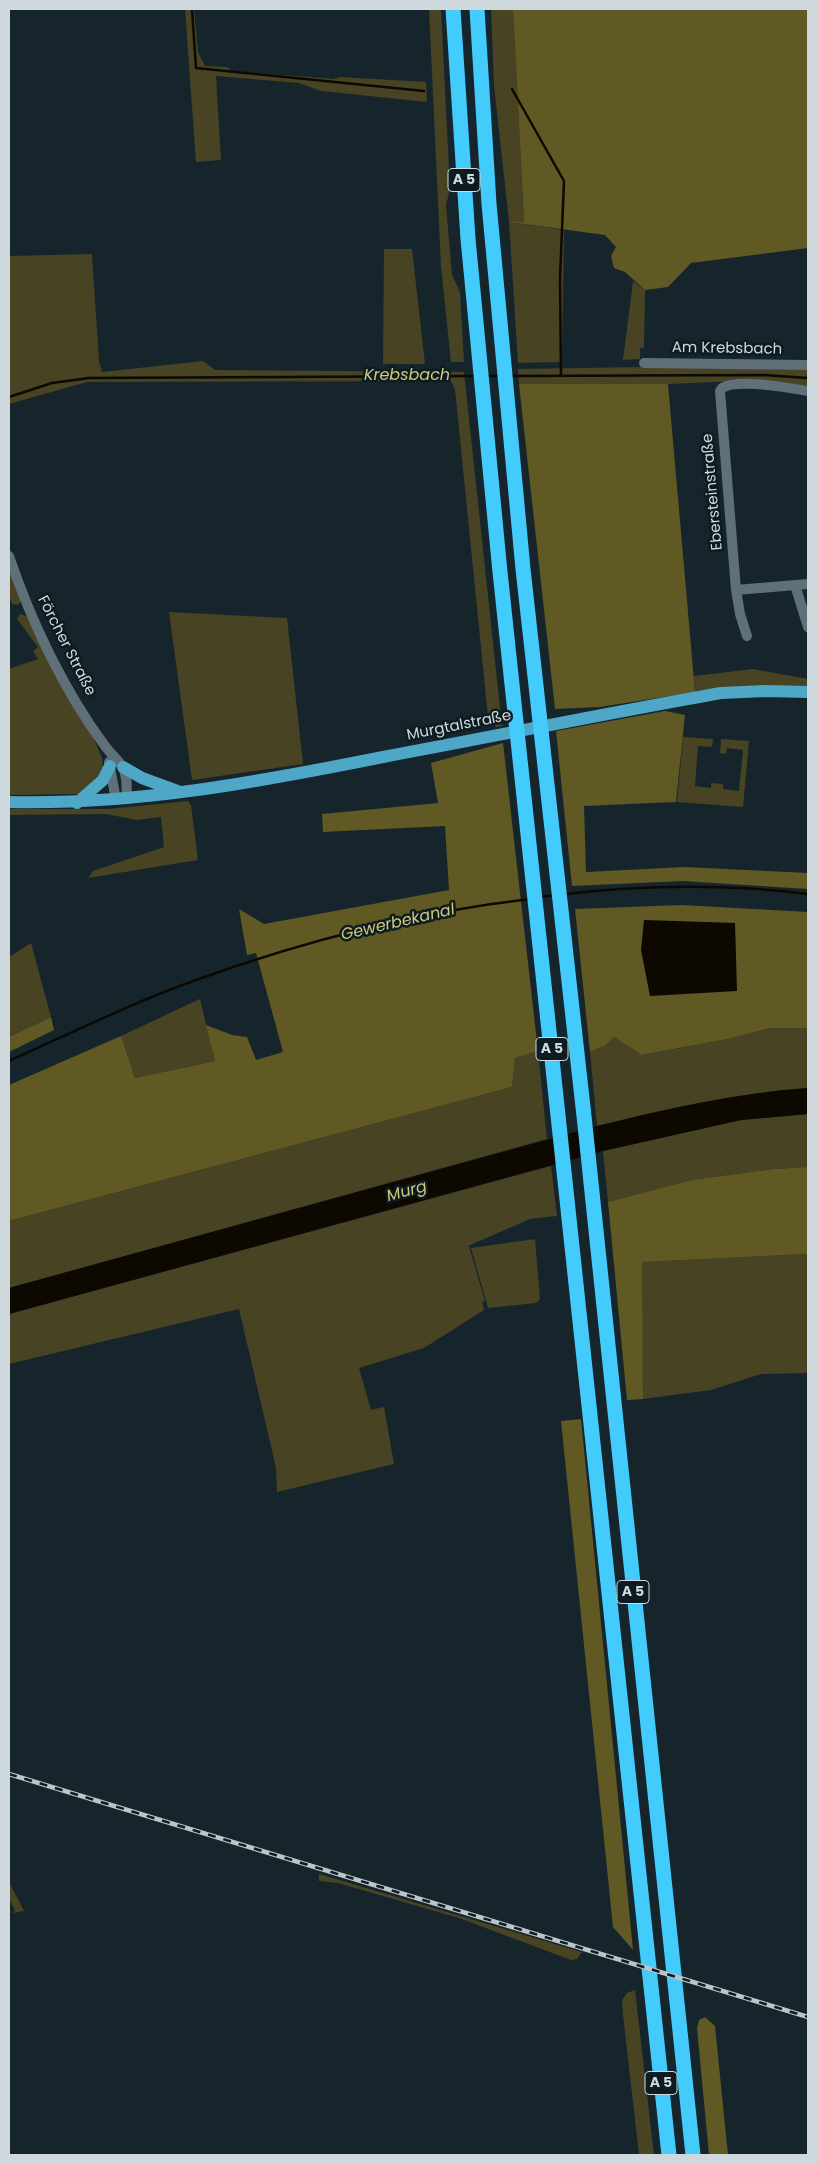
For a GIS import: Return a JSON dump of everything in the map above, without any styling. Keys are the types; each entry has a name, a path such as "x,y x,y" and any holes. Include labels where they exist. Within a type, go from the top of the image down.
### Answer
{"highway":[{"name":"A 5","path":"454,9 478,352 669,2155"},
{"name":"A 5","path":"477,9 489,204 505,386 538,709 584,1116 594,1227 692,2155"}],"main road":[{"name":"Murgtalstraße","path":"9,802 121,800 185,793 300,774 721,693 765,690 808,692"},
{"path":"76,802 117,767 185,793"}],"street":[{"name":"Am Krebsbach","path":"644,363 808,365"},
{"name":"Ebersteinstraße","path":"747,636 740,614 736,590 720,391 726,385 731,385 773,386 808,392"},
{"name":"Förcher Straße","path":"9,556 28,607 49,652 76,701 117,767"},
{"path":"736,590 808,584"},
{"path":"795,585 808,627"},
{"path":"117,767 126,778 121,800"}],"shaded area":[{"path":"185,9 194,9 198,52 205,66 227,67 232,71 333,79 340,77 426,82 427,102 321,91 299,83 216,76 221,160 196,162"},
{"path":"429,9 441,9 450,189 446,205 452,275 460,292 464,362 451,362 441,267"},
{"path":"491,9 513,9 524,223 515,223 564,230 562,362 518,363 509,222 494,85"},
{"path":"513,9 808,9 808,248 691,263 668,287 645,290 625,272 614,268 611,256 616,247 605,235 509,222 524,222"},
{"path":"384,249 412,249 425,364 383,364"},
{"path":"92,254 99,361 102,372 203,361 215,370 464,372 502,726 496,727 488,717 455,389 451,381 87,382 9,404 9,256"},
{"path":"633,281 645,290 644,348 640,348 640,359 623,360"},
{"path":"644,367 808,370 808,386 764,380 668,384 519,384 518,369"},
{"path":"519,384 668,384 695,692 600,707 555,709"},
{"path":"9,569 21,601 18,605 12,604 9,595"},
{"path":"169,612 287,618 303,764 192,780"},
{"path":"20,614 27,616 94,739 102,758 103,768 97,781 79,794 9,795 9,669 38,659 33,651 38,647 17,619"},
{"path":"753,669 808,679 808,690 695,692 694,676"},
{"path":"665,711 685,715 676,802 584,806 586,872 684,867 808,873 808,889 683,881 572,886 556,731"},
{"path":"683,737 713,739 712,747 698,746 695,786 711,788 711,783 723,784 723,789 739,791 743,750 727,748 726,754 720,753 721,739 749,741 743,807 677,802"},
{"path":"503,743 538,1051 515,1058 512,1087 9,1221 9,1085 121,1036 135,1078 215,1061 206,1025 232,1035 247,1037 256,1060 283,1052 256,953 247,955 239,909 264,924 449,890 445,826 323,832 322,814 438,803 431,763"},
{"path":"188,801 191,805 198,860 88,878 93,871 164,847 161,817 137,820 106,814 9,815 9,809 108,809"},
{"path":"681,905 808,912 808,1028 770,1028 728,1039 642,1055 614,1037 605,1046 590,1052 575,909"},
{"path":"31,943 51,1017 9,1037 9,957"},
{"path":"200,999 215,1061 135,1078 121,1036"},
{"path":"51,1017 54,1030 9,1052 9,1037"},
{"path":"770,1028 808,1028 808,1088 728,1098 597,1126 590,1052 605,1046 614,1037 643,1055 728,1039"},
{"path":"538,1051 547,1139 9,1288 9,1221 512,1087 515,1058"},
{"path":"808,1114 808,1167 773,1169 691,1180 608,1202 603,1151 741,1120"},
{"path":"551,1166 557,1216 530,1219 468,1246 445,1252 469,1246 485,1301 482,1302 484,1310 424,1348 359,1368 371,1410 384,1407 394,1464 277,1492 276,1468 239,1309 9,1364 9,1314"},
{"path":"808,1167 808,1254 642,1262 643,1399 627,1400 608,1202 691,1180 773,1169"},
{"path":"535,1239 540,1299 536,1303 488,1308 471,1248"},
{"path":"808,1254 808,1373 761,1374 711,1390 643,1399 641,1262"},
{"path":"581,1419 633,1950 613,1927 561,1421"},
{"path":"319,1874 582,1952 577,1959 571,1960 459,1918 338,1883 319,1881"},
{"path":"9,1882 24,1911 13,1913 15,1910 9,1899"},
{"path":"635,1990 654,2155 639,2155 622,2000 627,1993"},
{"path":"705,2017 715,2026 728,2155 709,2155 697,2028 699,2020"}],"water":[{"path":"644,920 735,923 737,991 650,996 641,950"},
{"name":"Murg","path":"808,1088 808,1114 741,1120 603,1151 9,1314 9,1288 597,1126 728,1098"}],"waterway":[{"path":"192,9 196,68 424,91"},
{"path":"512,89 564,181 560,278 561,375"},
{"name":"Krebsbach","path":"510,376 764,375 808,378"},
{"name":"Krebsbach","path":"9,397 52,383 89,378 475,376"},
{"name":"Krebsbach","path":"485,376 500,376"},
{"name":"Gewerbekanal","path":"565,894 656,887 717,887 808,894"},
{"name":"Gewerbekanal","path":"540,897 555,895"},
{"name":"Gewerbekanal","path":"9,1061 148,998 278,953 403,920 530,899"}],"railway":[{"path":"9,1774 808,2017"}]}
